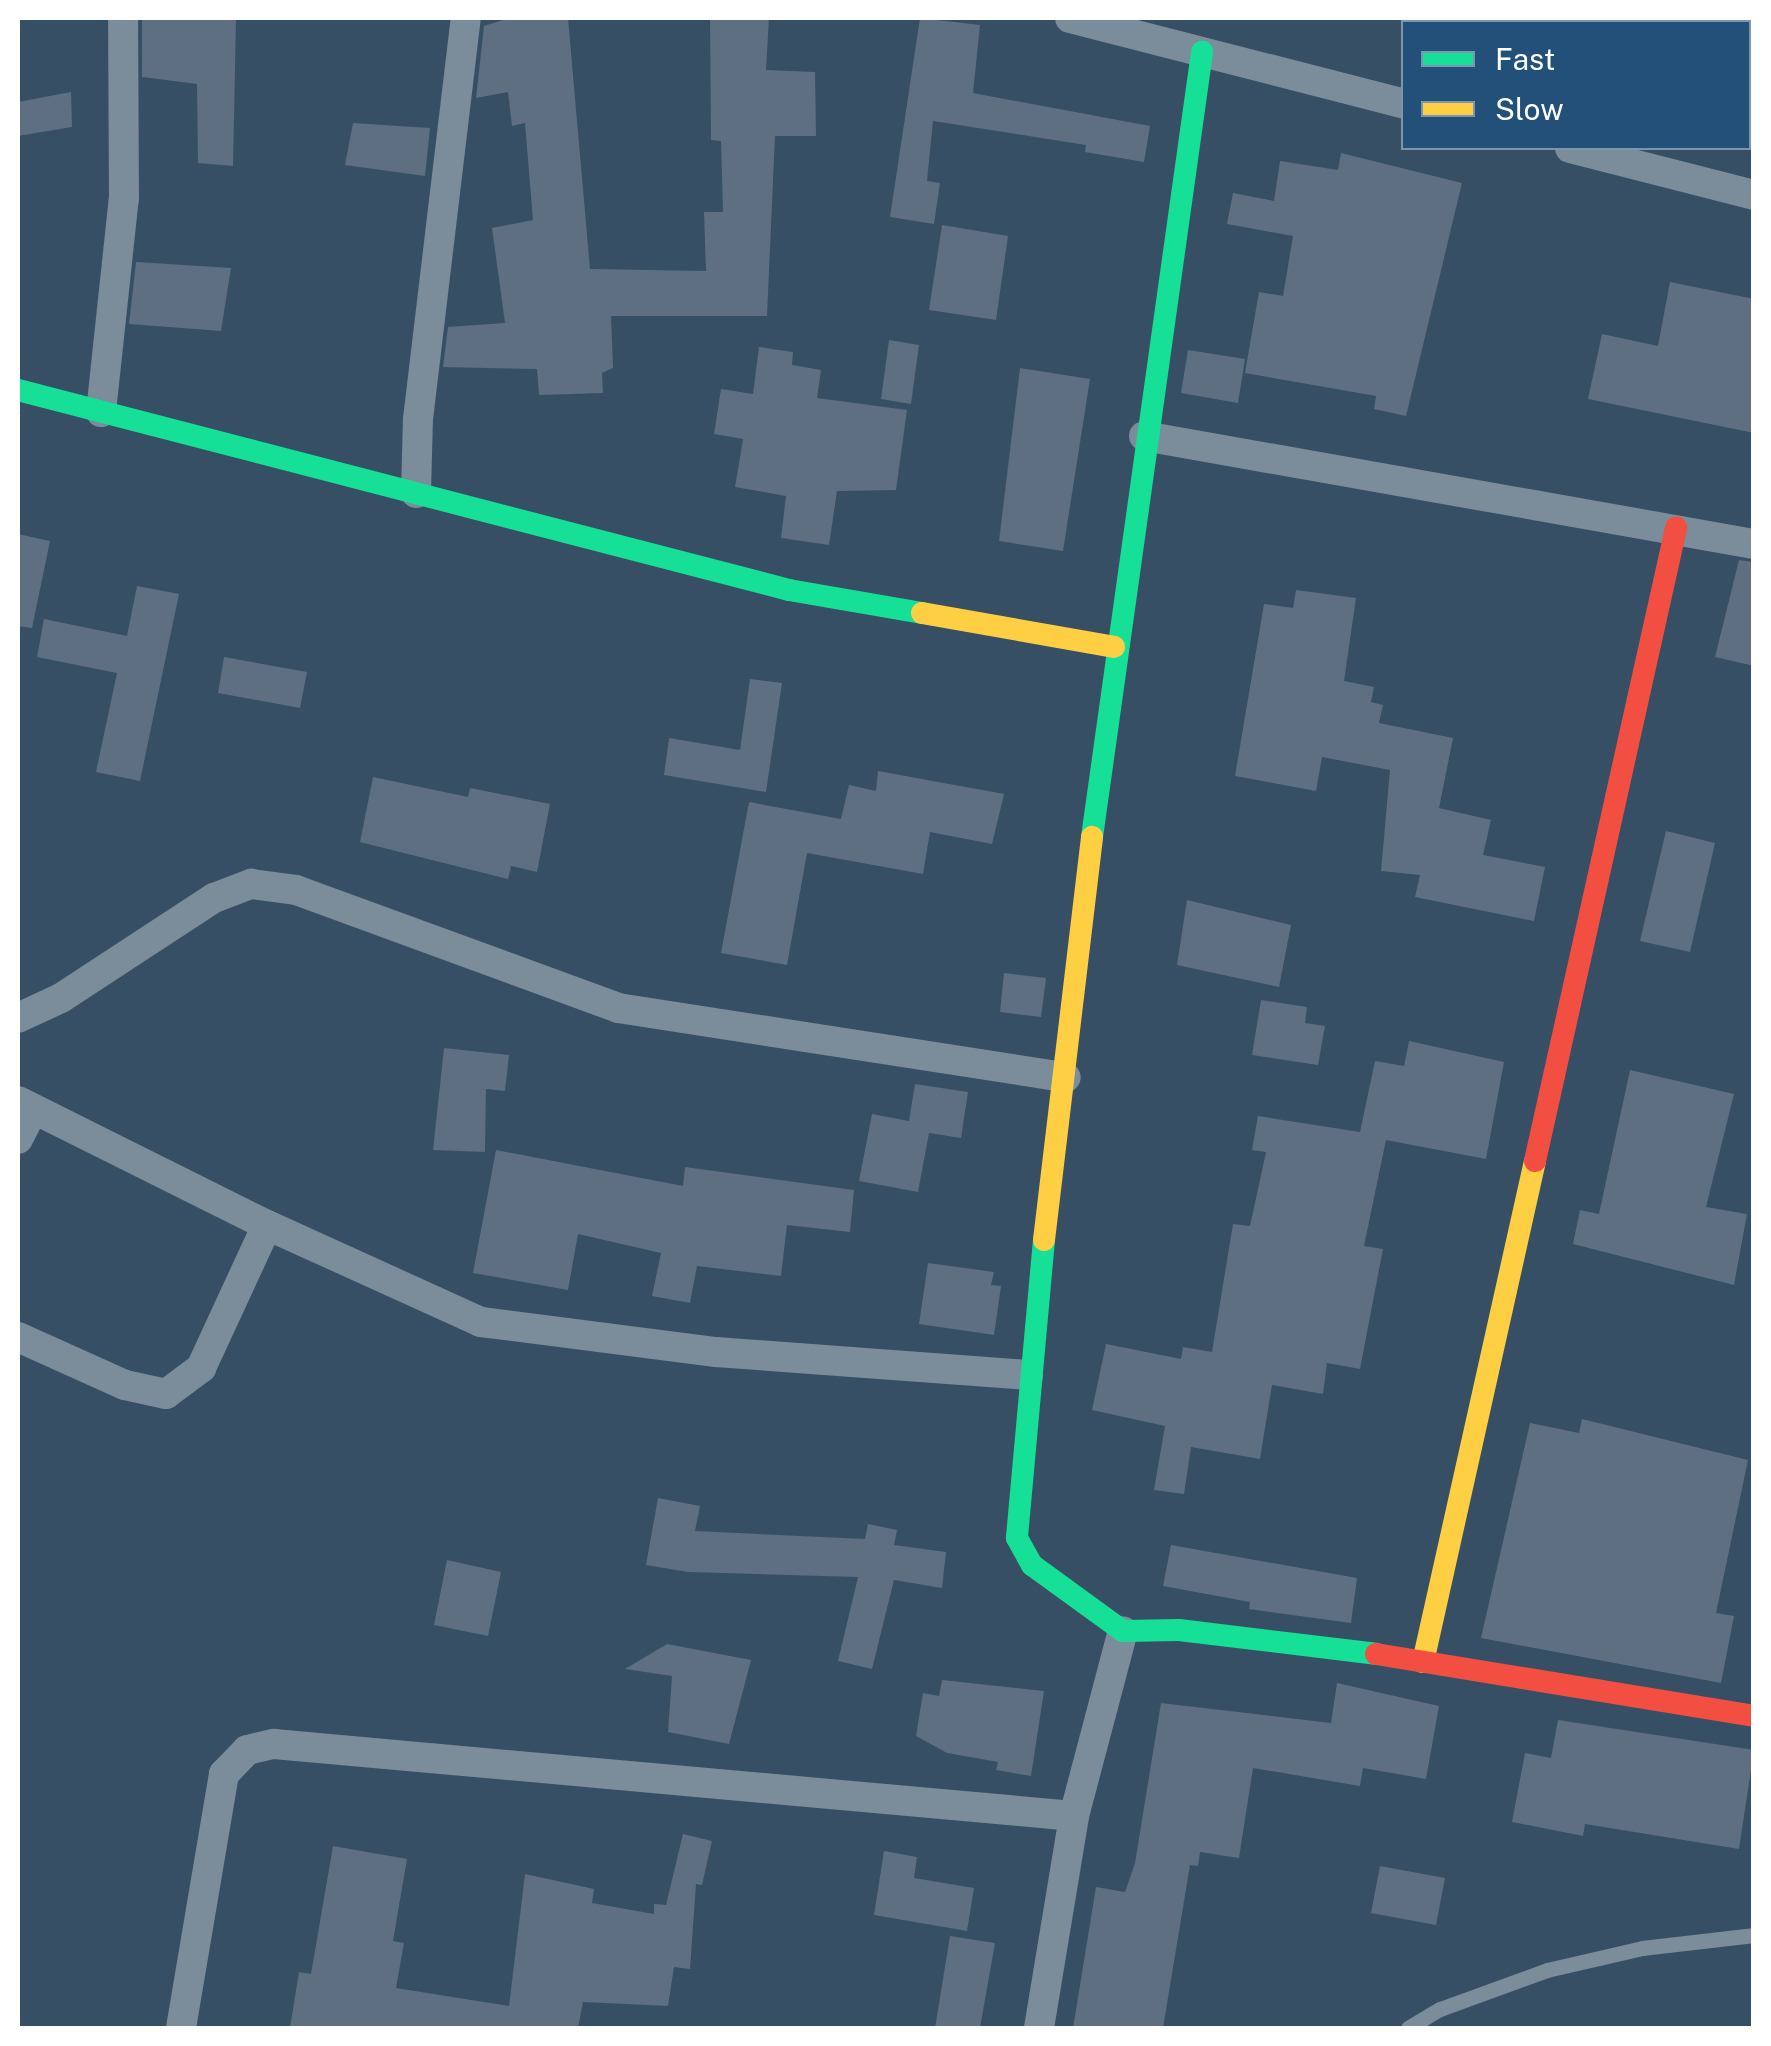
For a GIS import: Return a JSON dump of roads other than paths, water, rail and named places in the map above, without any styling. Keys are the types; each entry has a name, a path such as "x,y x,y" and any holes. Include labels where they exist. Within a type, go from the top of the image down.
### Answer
{"street":[{"path":"102,412 124,198 123,18"},
{"path":"416,493 418,420 466,18"},
{"path":"1070,18 1401,103"},
{"path":"1202,52 1114,647 1028,1375 1017,1538 1032,1565 1123,1631 1179,1630 1423,1662 1754,1716"},
{"path":"1578,150 1754,196"},
{"path":"18,390 790,590 1114,647"},
{"path":"1144,436 1754,544"},
{"path":"1423,1662 1676,528"},
{"path":"18,1018 61,998 214,898 251,884 296,890 618,1008 1066,1078"},
{"path":"18,1139 25,1105 267,1225 480,1322 716,1352 1028,1375"},
{"path":"18,1337 125,1385 166,1394 201,1368 267,1225"},
{"path":"1039,2028 1074,1816 1123,1631"},
{"path":"181,2028 224,1774 247,1750 274,1744 1074,1816"}],"lane":[{"path":"1408,2028 1440,2009 1547,1970 1714,1936 1754,1935"}]}
